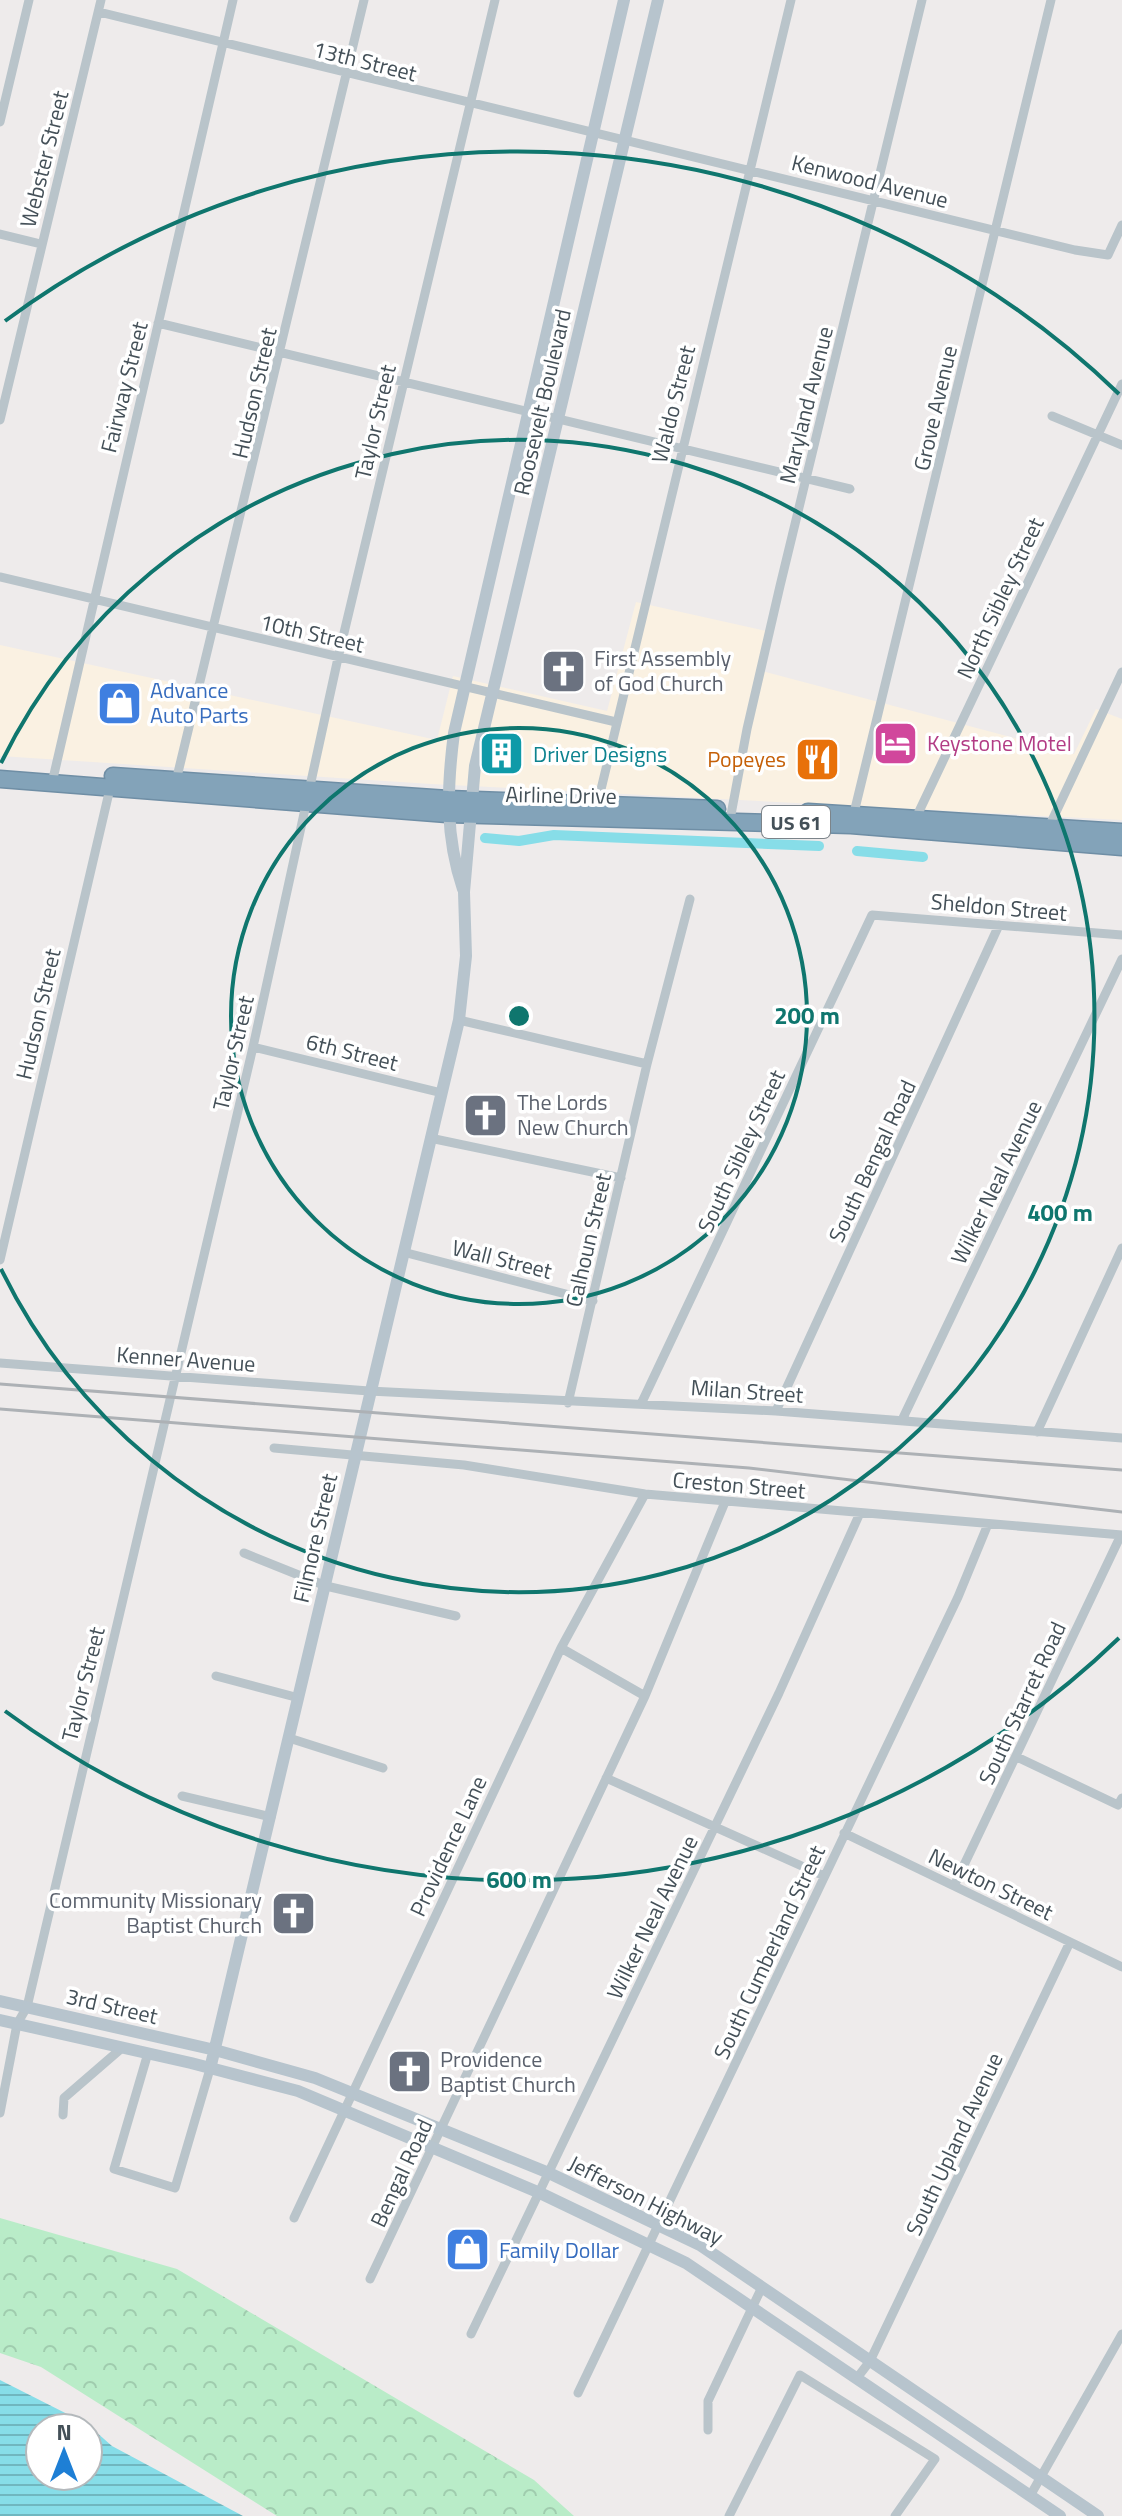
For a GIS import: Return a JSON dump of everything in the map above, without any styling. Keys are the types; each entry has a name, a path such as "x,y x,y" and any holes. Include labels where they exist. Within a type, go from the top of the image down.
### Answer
{"highway":[{"name":"Airline Drive","path":"0,768 53,777 447,806 914,822 1047,834 1122,847"},
{"name":"Airline Drive","path":"0,779 53,777"},
{"name":"Airline Drive","path":"1047,834 1122,832"}],"street":[{"path":"0,122 29,0"},
{"name":"Webster Street","path":"0,420 101,0"},
{"name":"Fairway Street","path":"53,777 233,0"},
{"name":"Hudson Street","path":"175,786 282,352 364,0"},
{"name":"Taylor Street","path":"0,2113 17,2024 27,2007 253,1047 338,658 495,0"},
{"name":"Roosevelt Boulevard","path":"447,806 454,733 463,687 624,0"},
{"name":"Roosevelt Boulevard","path":"470,807 475,766 658,0"},
{"name":"Waldo Street","path":"597,811 681,448 791,0"},
{"name":"Maryland Avenue","path":"730,814 922,0"},
{"name":"Grove Avenue","path":"852,819 1051,0"},
{"name":"13th Street","path":"99,12 346,75 625,140"},
{"name":"Kenwood Avenue","path":"625,140 1108,255 1122,225"},
{"path":"0,234 41,244"},
{"path":"158,323 559,416 850,489"},
{"name":"North Sibley Street","path":"914,822 1122,384"},
{"path":"1052,416 1122,445"},
{"name":"10th Street","path":"0,577 616,722"},
{"path":"1047,834 1122,672"},
{"name":"Hudson Street","path":"0,1260 111,781"},
{"name":"Filmore Street","path":"447,806 454,859 464,892"},
{"name":"Filmore Street","path":"148,2053 114,2169 175,2188 215,2050 459,1020 466,956 464,892 470,807"},
{"name":"Calhoun Street","path":"568,1403 647,1064 690,899"},
{"name":"Sheldon Street","path":"872,915 1122,935"},
{"name":"South Sibley Street","path":"642,1402 872,915"},
{"name":"South Bengal Road","path":"776,1411 999,925"},
{"name":"Wilker Neal Avenue","path":"902,1420 1122,959"},
{"path":"459,1020 647,1064"},
{"name":"6th Street","path":"253,1047 442,1093"},
{"path":"430,1138 621,1178"},
{"path":"1037,1432 1122,1248"},
{"name":"Wall Street","path":"403,1252 593,1301"},
{"name":"Kenner Avenue","path":"0,1363 369,1391"},
{"name":"Milan Street","path":"369,1391 568,1403 642,1402 1122,1438"},
{"name":"Creston Street","path":"274,1448 464,1465 645,1494 1121,1535"},
{"name":"Providence Lane","path":"294,2218 561,1648 645,1494"},
{"path":"725,1502 645,1696 606,1778 824,1876"},
{"name":"Wilker Neal Avenue","path":"471,2334 715,1828 860,1513"},
{"name":"South Cumberland Street","path":"578,2393 958,1597 988,1524"},
{"name":"South Starret Road","path":"954,1886 1121,1535"},
{"path":"244,1553 326,1586 456,1616"},
{"path":"561,1648 645,1696"},
{"path":"216,1676 299,1698"},
{"path":"289,1738 383,1768"},
{"path":"1017,1757 1120,1801"},
{"name":"Bengal Road","path":"370,2279 435,2147 529,1937 606,1778"},
{"path":"182,1796 271,1817"},
{"name":"Newton Street","path":"844,1833 1122,1967"},
{"name":"South Upland Avenue","path":"857,2378 870,2361 1070,1942"},
{"name":"3rd Street","path":"0,2001 215,2050"},
{"name":"3rd Street","path":"0,2020 210,2069"},
{"path":"63,2115 64,2098 123,2047"},
{"name":"Jefferson Highway","path":"215,2050 315,2078 354,2093 549,2173 700,2245 1098,2516"},
{"name":"Jefferson Highway","path":"210,2069 298,2091 435,2147 650,2244 754,2308 1060,2516"},
{"path":"708,2430 708,2401 762,2287"},
{"path":"1030,2496 1043,2479 1122,2334"},
{"path":"729,2516 800,2375 935,2459 895,2516"}],"shaded area":[{"path":"636,602 771,632 762,671 1074,754 1096,709 1122,719 1122,820 431,784 0,756 0,645 437,740 453,676 607,711"}],"green space":[{"path":"0,2218 177,2269 534,2480 574,2516 277,2516 41,2367 0,2353"}],"water":[{"path":"0,2380 63,2412 24,2412 24,2492 104,2492 104,2439 243,2516 0,2516"}],"waterway":[{"path":"485,838 519,841 554,835 819,846"},
{"path":"857,851 923,857"}],"railway":[{"path":"0,1384 1122,1470"},
{"path":"0,1409 749,1468 1122,1512"}],"place":[{"name":"First Assembly of God Church","path":"563,671"},
{"name":"Advance Auto Parts","path":"119,703"},
{"name":"Keystone Motel","path":"896,743"},
{"name":"Driver Designs","path":"502,754"},
{"name":"Popeyes","path":"817,759"},
{"name":"The Lords New Church","path":"486,1115"},
{"name":"Community Missionary Baptist Church","path":"293,1913"},
{"name":"Providence Baptist Church","path":"409,2072"},
{"name":"Family Dollar","path":"468,2250"}]}
